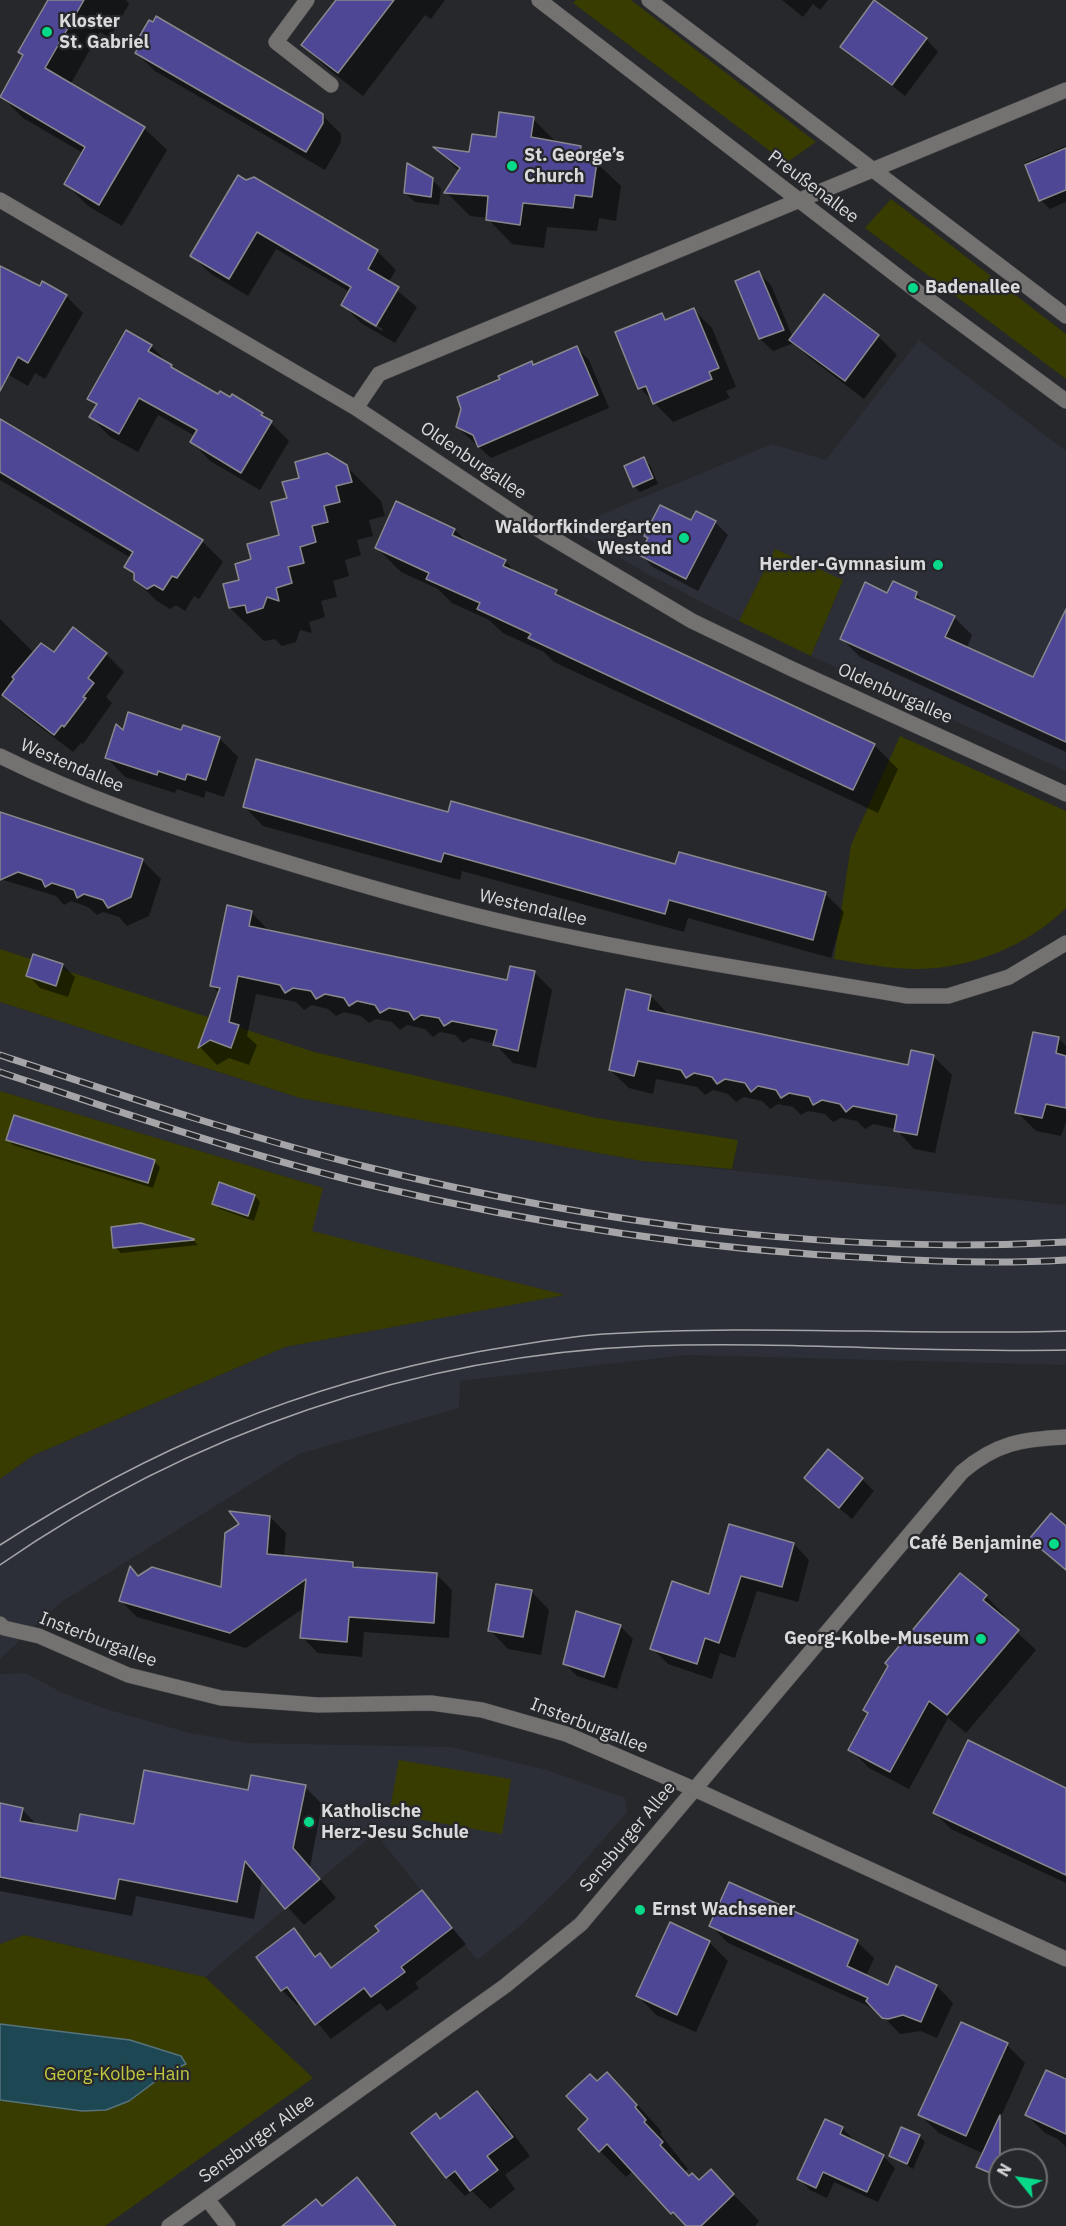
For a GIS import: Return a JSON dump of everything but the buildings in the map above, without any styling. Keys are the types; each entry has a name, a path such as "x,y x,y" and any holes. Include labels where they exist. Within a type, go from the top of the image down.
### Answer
{"street":[{"path":"307,0 276,42 331,85"},
{"name":"Preußenallee","path":"539,0 799,201 1066,401"},
{"path":"649,0 1066,316"},
{"path":"356,408 379,374 768,211 799,201 1066,90"},
{"name":"Oldenburgallee","path":"0,200 356,408 544,532 692,621 1066,794"},
{"name":"Westendallee","path":"0,756 76,790 170,826 341,879 519,926 601,944 907,996 948,996 1009,977 1066,943"},
{"name":"Sensburger Allee","path":"169,2226 505,1986 581,1924 962,1472 982,1455 1008,1443 1066,1437"},
{"name":"Insterburgallee","path":"2,1626 39,1636 128,1675 221,1698 318,1705 431,1703 482,1710 566,1734 694,1789 1066,1959"},
{"path":"207,2199 228,2226"}],"shaded area":[{"name":"Herder-Gymnasium","path":"919,340 1066,451 1066,771 811,656 843,581 775,549 739,621 649,575 569,528 772,444 826,460"},
{"path":"0,1002 300,1098 642,1161 1066,1205 1066,1365 687,1355 460,1381 459,1408 299,1454 60,1603 0,1659 0,1479 34,1455 285,1347 563,1295 311,1231 323,1188 0,1091"},
{"name":"Katholische Herz-Jesu Schule","path":"25,1673 63,1693 106,1709 190,1733 248,1743 451,1747 547,1770 625,1798 627,1812 572,1875 520,1926 477,1960 375,1833 205,1977 24,1935 0,1944 0,1674"}],"green space":[{"path":"576,0 631,0 816,142 786,163 573,3"},
{"path":"891,199 1066,334 1066,379 865,228"},
{"path":"775,549 843,580 811,656 739,621"},
{"path":"900,736 1066,811 1066,908 1051,922 1034,934 997,953 957,965 906,969 834,959 851,845"},
{"path":"0,949 314,1052 597,1118 738,1140 732,1169 642,1161 300,1098 0,1002"},
{"path":"0,1091 323,1188 312,1231 565,1295 285,1347 34,1455 0,1479"},
{"path":"399,1760 511,1779 502,1834 389,1814"},
{"name":"Georg-Kolbe-Hain","path":"24,1935 205,1977 313,2078 105,2226 0,2226 0,1944"}],"water":[{"path":"0,2024 130,2040 181,2056 186,2064 168,2072 129,2101 106,2110 82,2111 0,2100"}],"tram line":[{"path":"0,1545 113,1479 229,1424 349,1382 477,1352 572,1337 661,1331 1066,1331"},
{"path":"0,1565 72,1518 148,1477 227,1441 308,1410 391,1385 475,1366 561,1353 647,1346 752,1345 1066,1350"}],"railway":[{"path":"0,1055 182,1114 321,1155 452,1187 539,1204 626,1219 802,1239 891,1244 979,1245 1066,1242"},
{"path":"0,1072 182,1132 320,1172 429,1198 555,1223 682,1242 811,1254 970,1262 1066,1260"}],"place":[{"name":"Kloster St. Gabriel","path":"47,32"},
{"name":"St. George’s Church","path":"512,166"},
{"name":"Badenallee","path":"913,288"},
{"name":"Waldorfkindergarten Westend","path":"684,538"},
{"name":"Herder-Gymnasium","path":"938,565"},
{"name":"Café Benjamine","path":"1054,1544"},
{"name":"Georg-Kolbe-Museum","path":"981,1639"},
{"name":"Katholische Herz-Jesu Schule","path":"309,1822"},
{"name":"Ernst Wachsener","path":"640,1910"}]}
